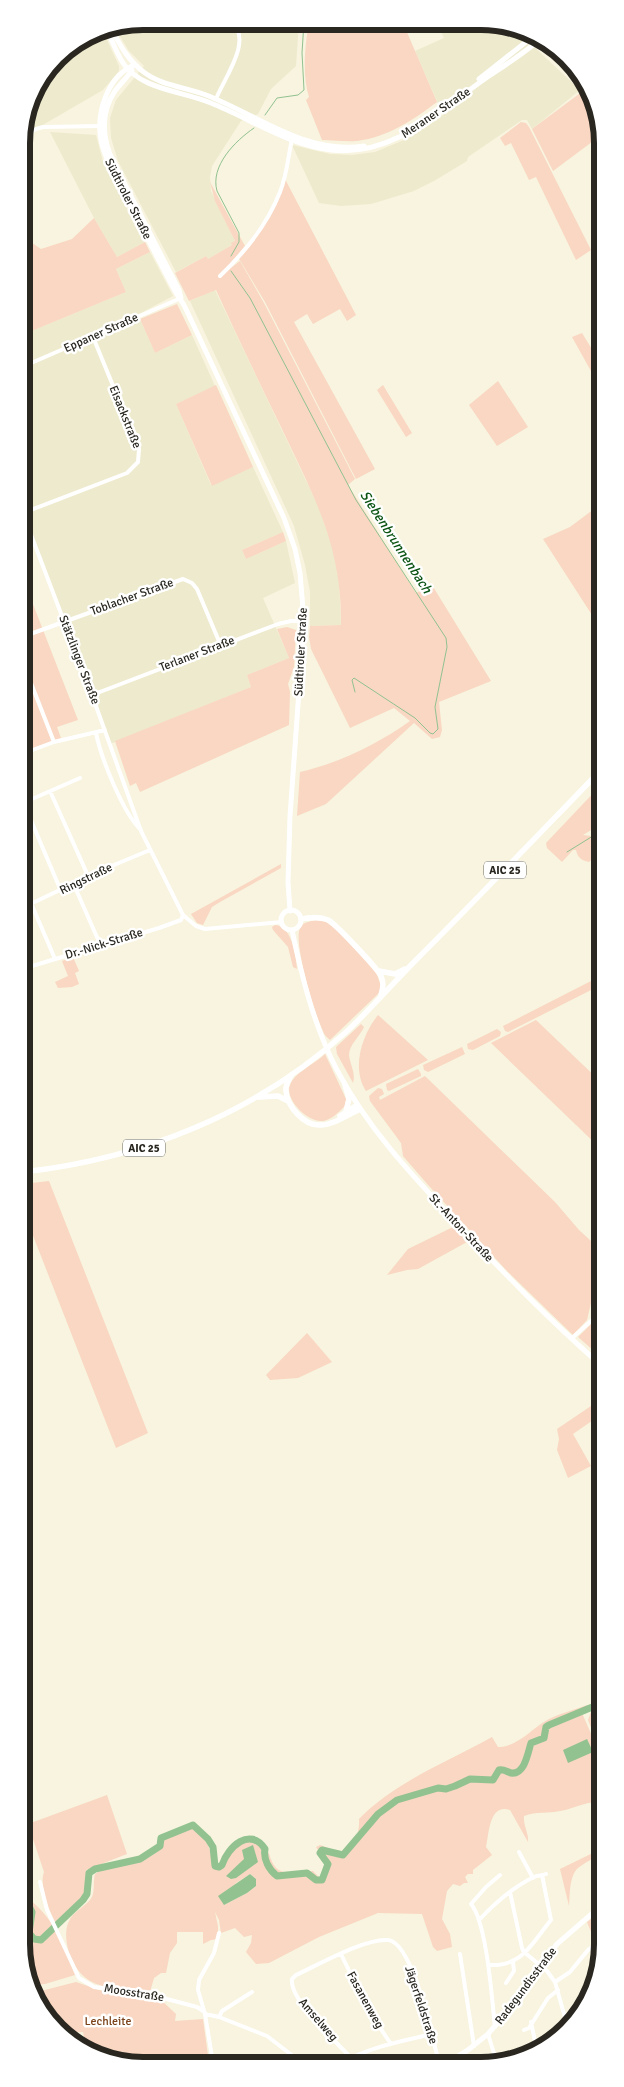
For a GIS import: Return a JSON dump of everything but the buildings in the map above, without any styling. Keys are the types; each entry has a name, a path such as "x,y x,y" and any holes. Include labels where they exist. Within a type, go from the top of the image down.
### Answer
{"main road":[{"name":"Meraner Straße","path":"113,34 118,48 134,65 155,79 223,105 292,138 322,148 350,151 378,146 395,140 431,119 534,43"},
{"name":"Meraner Straße","path":"110,35 129,70 153,84 194,94"},
{"name":"Meraner Straße","path":"292,138 342,147 366,145 390,138 430,115 528,41"},
{"name":"Südtiroler Straße","path":"134,65 107,94 101,109 102,126 110,157 179,290 181,298 286,523 300,573 304,621 290,816 288,882 290,911"},
{"name":"AIC 25","path":"30,1171 60,1168 111,1158 157,1144 197,1128 257,1097 291,1076 346,1032 594,777"},
{"path":"290,911 297,912 301,919 299,926 292,930 285,928 282,922 284,914 290,911"},
{"path":"301,919 317,918 328,920 379,971 383,983 380,997"},
{"name":"St.-Anton-Straße","path":"292,930 301,974 322,1038 345,1085 381,1140 508,1278 594,1359"},
{"path":"379,971 395,974 408,968"},
{"path":"291,1076 286,1091 290,1102 301,1118 313,1125 325,1125 360,1109"},
{"path":"345,1085 349,1099 346,1111"},
{"path":"257,1097 278,1096 290,1102"},
{"path":"333,1122 346,1111 360,1109"},
{"name":"Radegundisstraße","path":"458,2057 474,2046 495,2027 561,1939 594,1911"}],"street":[{"path":"213,101 239,48 240,35 237,30"},
{"path":"30,132 44,126 102,126"},
{"path":"220,276 237,258 272,209 283,182 292,138"},
{"name":"Eppaner Straße","path":"30,365 181,298"},
{"name":"Eisackstraße","path":"30,509 127,473 138,462 139,448 93,337"},
{"name":"Stätzlinger Straße","path":"30,533 92,695 141,831 183,915 205,930 282,922"},
{"name":"Toblacher Straße","path":"64,622 183,579 192,583 197,589 221,646"},
{"name":"Terlaner Straße","path":"92,695 278,624 304,621"},
{"path":"30,634 64,622"},
{"path":"30,680 54,742"},
{"path":"30,751 54,742 105,730"},
{"name":"Stätzlinger Straße","path":"96,733 104,760 128,812 141,831"},
{"path":"30,799 80,778"},
{"path":"50,791 89,878"},
{"path":"128,812 133,810"},
{"path":"30,818 61,891"},
{"name":"Ringstraße","path":"32,904 150,850"},
{"path":"74,885 100,944"},
{"path":"30,900 55,959"},
{"name":"Dr.-Nick-Straße","path":"30,967 178,921 183,915"},
{"path":"571,1339 594,1318"},
{"path":"519,1852 533,1878"},
{"path":"479,1920 510,1892 533,1878 544,1874 551,1920 513,1962 504,1965 488,1965"},
{"path":"495,2027 488,1965 479,1920 471,1904 500,1875"},
{"name":"Moosstraße","path":"40,1882 47,1910 58,1930 74,1970 86,1984 105,1989 148,1994 197,2007 204,2012 268,2036 294,2057"},
{"path":"510,1892 524,1952 541,1966 555,1982 566,2019"},
{"path":"212,2057 198,1990 199,1980 214,1953 219,1933"},
{"name":"Jägerfeldstraße","path":"292,1979 296,1975 356,1948 382,1940 390,1940 397,1943 413,1974 437,2057"},
{"path":"555,1982 570,1972 588,1950 594,1946"},
{"name":"Fasanenweg","path":"341,1954 368,2010 391,2044"},
{"path":"460,1954 474,2046"},
{"path":"506,1982 514,1971 513,1962"},
{"name":"Amselweg","path":"292,1979 292,1987 300,2001 350,2057"},
{"path":"524,2030 529,2028 548,1998 558,1990"},
{"path":"219,2017 222,2011 252,1992"},
{"path":"532,2022 536,2043"},
{"path":"354,2057 391,2044 432,2034"},
{"path":"488,2034 495,2056"}],"shaded area":[{"path":"135,30 298,30 296,66 271,89 258,114 241,121 212,166 210,177 211,191 235,241 232,245 208,259 206,256 176,272 118,161 111,138 110,118 116,100 144,66 129,51 118,33"},
{"path":"440,30 489,30 503,32 524,39 580,90 532,129 527,120 522,120 468,157 467,161 414,191 371,204 341,206 319,203 292,145 330,154 352,155 375,152 404,140 443,115 415,51 444,38"},
{"path":"106,37 119,66 119,71 103,90 30,132 39,100 53,74 68,58 80,49"},
{"path":"50,132 96,135 103,162 145,242 117,257 94,218"},
{"path":"150,252 173,296 137,315 155,353 192,335 215,386 176,404 211,485 253,467 283,532 242,550 246,559 286,541 295,583 263,598 289,658 247,675 251,687 110,744 30,532 30,332 126,292 116,269"},
{"path":"215,290 321,512 336,559 341,625 310,626 310,592 305,565 294,526 190,301"},
{"path":"587,1739 593,1752 568,1763 563,1750"},
{"path":"253,1845 258,1862 236,1878 231,1879 226,1876 244,1859 242,1850"},
{"path":"250,1874 256,1879 256,1886 224,1905 218,1896"}],"green space":[{"path":"308,30 406,30 437,102 409,121 379,136 357,141 322,140 306,100 309,97 305,79 305,50"},
{"path":"582,92 592,121 594,141 553,171 532,129"},
{"path":"521,122 526,123 529,127 591,250 576,260 536,177 529,180 511,143 505,146 500,138"},
{"path":"285,179 356,315 347,321 340,309 313,324 307,314 294,322 375,469 356,479 265,302 238,257 272,209"},
{"path":"210,182 245,246 220,276 240,261 264,303 355,479 348,485 416,593 432,585 491,681 439,702 442,730 440,737 432,739 414,723 326,804 297,816 300,772 358,752 410,721 394,708 350,728 311,649 310,626 341,625 337,570 324,522 315,499 216,290 189,301 175,273 206,256 208,259 232,245 231,243 235,241 215,201"},
{"path":"94,218 117,257 145,242 150,252 116,269 126,292 30,332 30,242 41,249 72,239"},
{"path":"177,304 192,335 155,353 140,319"},
{"path":"582,333 594,353 594,376 572,337"},
{"path":"498,381 528,427 497,446 469,405"},
{"path":"216,385 253,467 212,486 176,404"},
{"path":"383,385 412,433 406,437 377,390"},
{"path":"594,509 594,618 543,539 570,527"},
{"path":"283,532 286,541 246,559 242,550"},
{"path":"30,596 78,720 57,727 61,738 30,749"},
{"path":"287,627 296,630 294,667 288,684 290,692 289,725 140,792 136,783 130,786 115,741 251,687 247,675 289,658 277,629"},
{"path":"594,792 594,828 583,835 594,834 594,843 591,845 594,849 594,858 589,862 580,858 576,850 573,850 562,862 547,848 546,843"},
{"path":"281,864 281,868 212,907 203,925 197,923 191,914"},
{"path":"310,921 326,922 335,928 376,972 381,986 380,992 330,1040 324,1034 315,1010 302,963 300,948 299,936 301,926"},
{"path":"275,925 285,930 292,942 297,969 293,967 288,947 273,930 272,927"},
{"path":"73,957 79,971 75,973 79,984 72,987 58,988 55,982 68,976 62,961"},
{"path":"594,980 594,989 508,1032 505,1031 503,1026"},
{"path":"378,1015 428,1060 366,1091 359,1072 360,1052 367,1032"},
{"path":"536,1020 594,1075 594,1142 491,1043"},
{"path":"361,1024 364,1027 349,1051 354,1076 353,1083 337,1054 336,1047"},
{"path":"497,1029 501,1032 500,1036 473,1050 468,1049 467,1044"},
{"path":"462,1047 465,1054 428,1072 424,1070 423,1065"},
{"path":"325,1054 346,1099 345,1106 335,1115 323,1121 317,1121 299,1109 289,1091 290,1085 296,1076"},
{"path":"418,1069 421,1076 389,1091 387,1090 386,1084"},
{"path":"425,1076 555,1202 579,1230 594,1244 594,1290 587,1320 573,1335 507,1271 403,1156 401,1143 370,1101 369,1096 378,1088 382,1089 384,1094 379,1097 380,1100"},
{"path":"49,1181 148,1433 116,1448 30,1228 30,1183"},
{"path":"453,1227 467,1242 418,1269 387,1275 408,1249"},
{"path":"592,1323 594,1325 594,1351 578,1337"},
{"path":"307,1333 332,1362 298,1378 270,1380 266,1375"},
{"path":"591,1406 594,1419 573,1434 591,1466 568,1478 557,1450 559,1439 557,1429"},
{"path":"587,1705 588,1708 547,1724 548,1727 582,1713 594,1741 594,1802 556,1812 524,1816 528,1842 510,1810 503,1809 494,1815 489,1828 486,1847 492,1855 473,1870 473,1874 468,1874 465,1877 468,1883 460,1886 453,1884 447,1891 442,1919 450,1934 452,1947 437,1951 433,1947 422,1914 378,1913 319,1937 269,1963 256,1964 246,1952 251,1943 252,1935 244,1937 235,1928 221,1933 219,1920 215,1912 218,1939 203,1944 203,1932 177,1932 177,1943 170,1953 166,1973 161,1973 154,1978 150,1992 102,1986 83,1976 75,1966 68,1949 67,1927 72,1916 88,1903 92,1897 95,1874 104,1869 143,1860 152,1856 164,1840 192,1828 205,1840 212,1857 213,1869 216,1865 220,1865 231,1844 251,1836 258,1839 267,1849 276,1868 284,1872 313,1871 320,1878 324,1875 328,1864 316,1847 320,1845 340,1851 349,1848 356,1840 359,1819 373,1806 405,1783 492,1737 498,1747 512,1744 549,1719","holes":["250,1874 256,1879 256,1886 247,1893 224,1905 236,1883"]},
{"path":"594,1711 594,1735 588,1720 591,1712"},
{"path":"107,1795 127,1854 86,1870 85,1896 55,1922 45,1898 44,1872 30,1830 30,1823"},
{"path":"594,1852 594,1857 575,1871 570,1886 569,1906 560,1869"},
{"path":"30,1900 56,1930 75,1975 38,1985 32,1966 30,1952"},
{"path":"594,1917 594,1940 587,1922"},
{"name":"Lechleite","path":"76,1982 108,1993 135,1994 160,1999 176,2014 175,2021 203,2019 208,2057 135,2057 107,2051 85,2041 83,2032 73,2032 68,2029 49,2007 40,1990"}],"waterway":[{"name":"Siebenbrunnenbach","path":"265,115 277,98 298,95 304,90 302,53 303,30"},
{"name":"Siebenbrunnenbach","path":"231,256 239,242 239,233 217,191 217,172 232,147 254,128"},
{"name":"Siebenbrunnenbach","path":"231,271 250,298 356,500 446,638 447,647 435,707 438,729 433,734 415,718 354,678 352,680 355,692"},
{"path":"567,852 594,835"},
{"path":"30,1934 34,1939 41,1940 83,1900 87,1894 89,1873 95,1869 140,1859 160,1846 161,1838 193,1825 208,1839 213,1847 215,1866 219,1867 222,1865 234,1846 246,1839 253,1839 259,1842 265,1849 267,1864 277,1876 307,1873 316,1880 322,1880 328,1864 320,1853 322,1850 343,1855 378,1814 397,1800 438,1788 446,1789 470,1779 493,1780 499,1770 516,1773 523,1767 531,1743 544,1738 546,1727 594,1706"},
{"path":"30,1908 32,1912 30,1926"}]}
